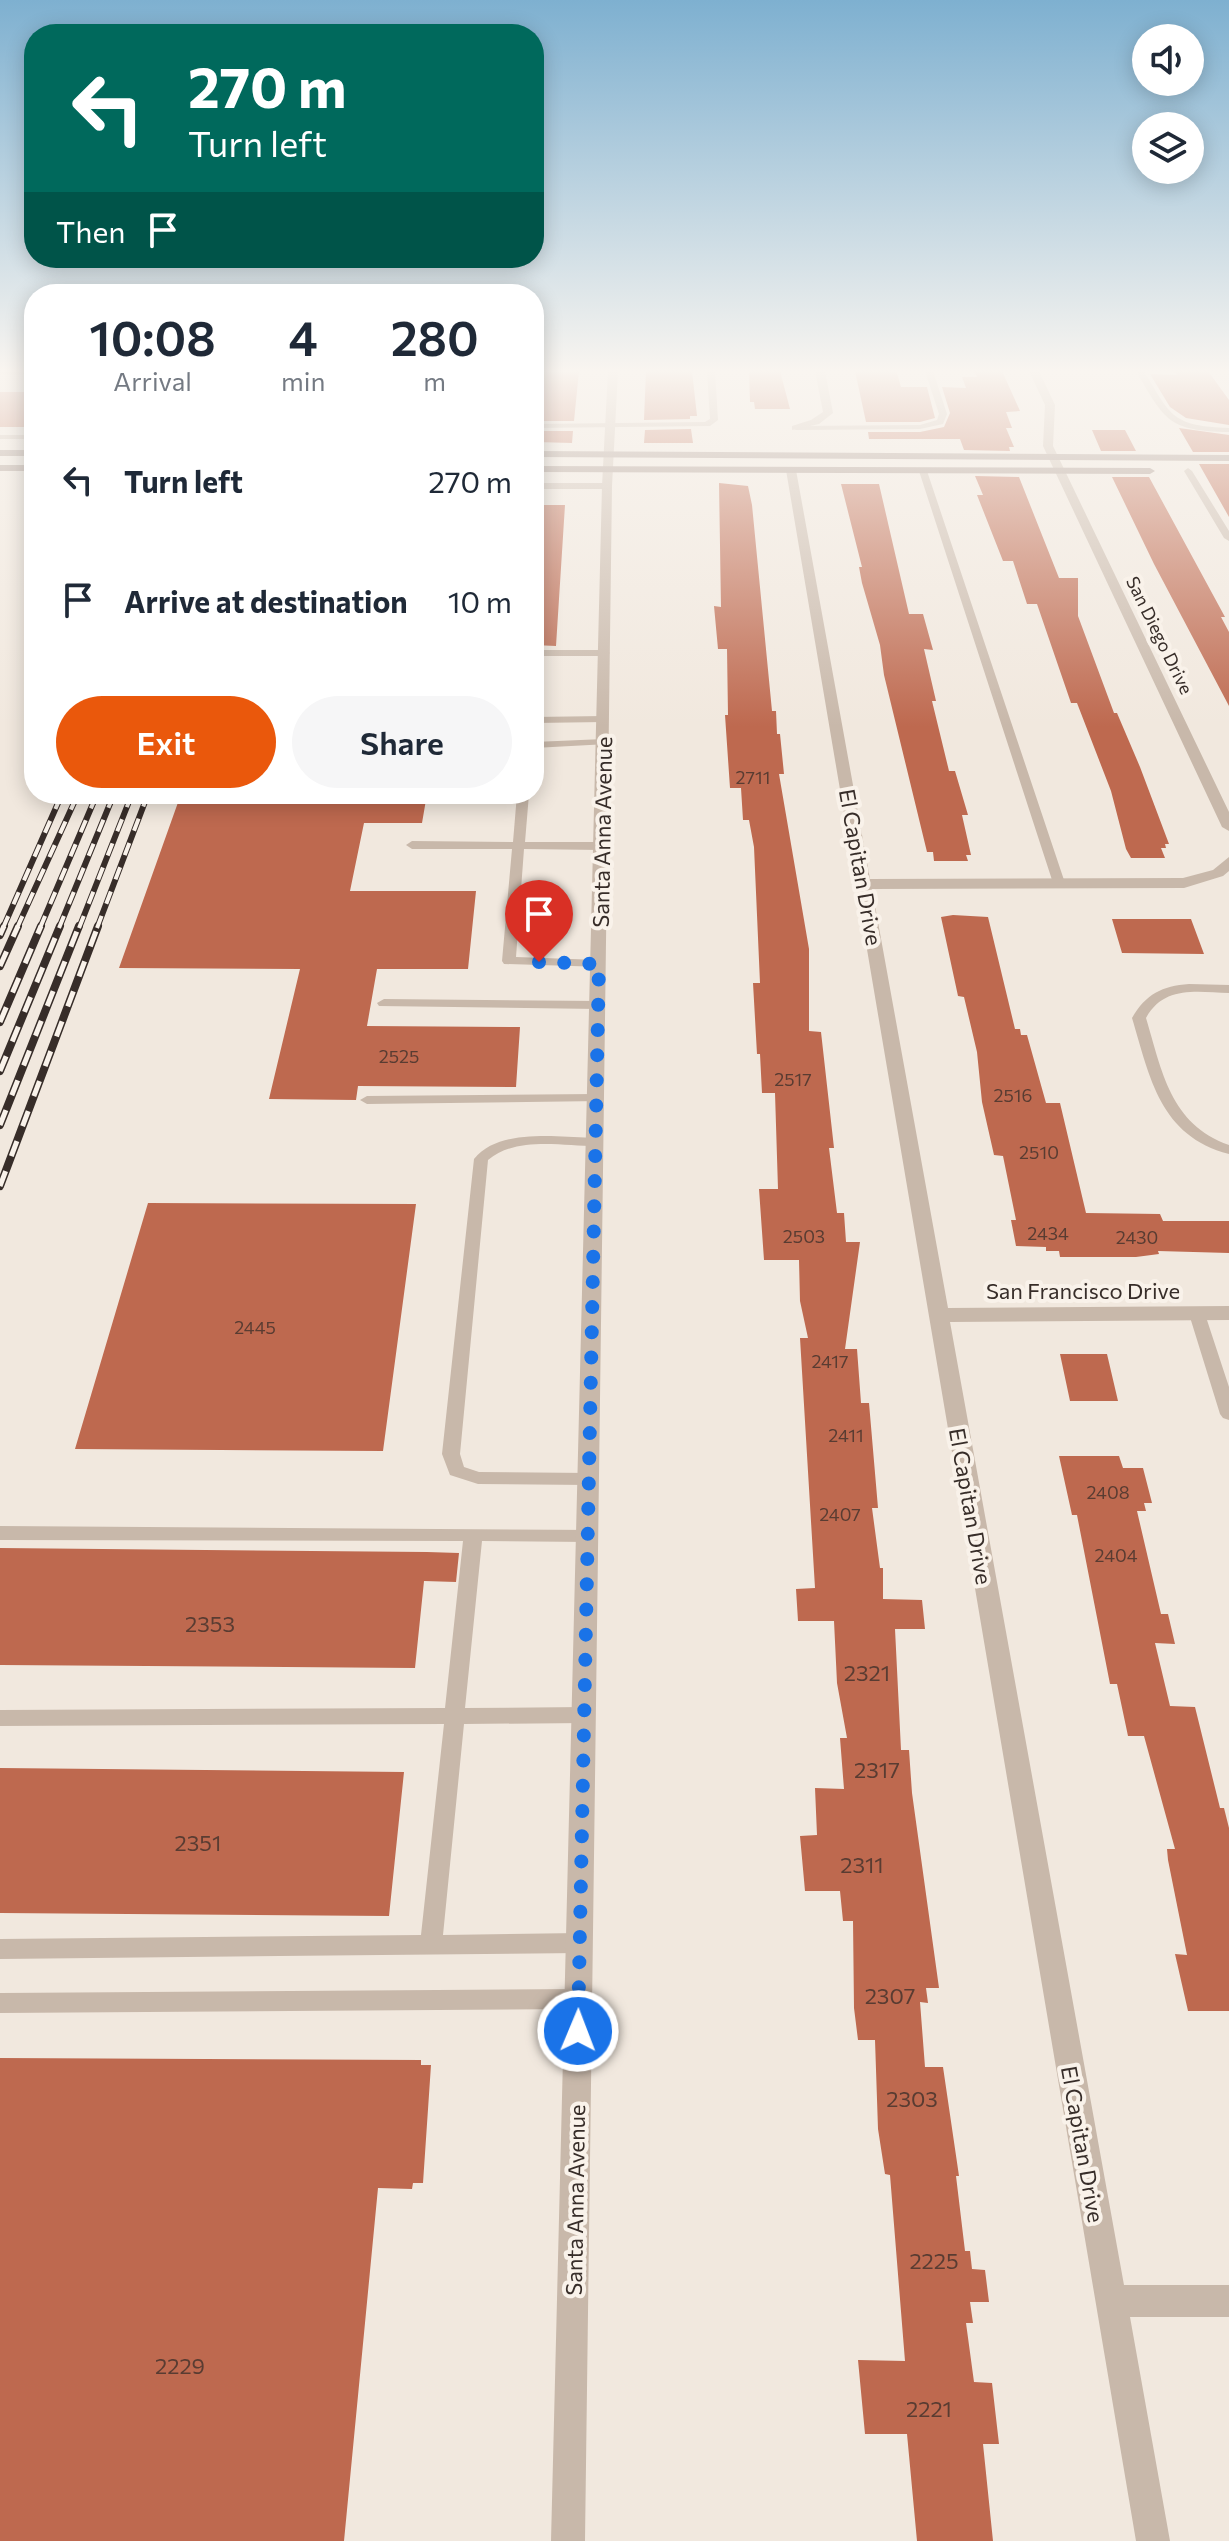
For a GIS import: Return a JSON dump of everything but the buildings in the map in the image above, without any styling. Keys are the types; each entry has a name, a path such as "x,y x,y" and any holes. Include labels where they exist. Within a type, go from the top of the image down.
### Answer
{"street":[{"name":"Santa Anna Avenue","path":"568,2541 608,490"},
{"name":"El Capitan Drive","path":"794,490 1153,2541"},
{"name":"San Diego Drive","path":"1068,490 1229,827"},
{"path":"864,884 1184,883 1218,873 1229,862"},
{"name":"San Francisco Drive","path":"938,1315 1229,1313"},
{"path":"1110,2301 1229,2301"}],"lane":[{"path":"929,490 1059,883"},
{"path":"1199,490 1229,538"},
{"path":"544,653 605,653"},
{"path":"544,722 604,731"},
{"path":"544,743 604,731"},
{"path":"522,804 509,961 599,964"},
{"path":"412,845 601,846"},
{"path":"1229,989 1183,988 1159,992 1146,1002 1139,1018 1167,1103 1182,1126 1208,1145 1229,1150"},
{"path":"384,1003 598,1005"},
{"path":"367,1100 596,1098"},
{"path":"589,1479 478,1478 456,1471 451,1454 481,1159 488,1150 522,1142 596,1142"},
{"path":"1197,1314 1229,1414"},
{"path":"0,1533 588,1535"},
{"path":"431,1946 473,1535"},
{"path":"0,1718 585,1715"},
{"path":"0,1949 580,1943"},
{"path":"0,2003 579,1999"}],"railway":[{"path":"3,928 58,804"},
{"path":"17,928 73,804"},
{"path":"40,928 93,804"},
{"path":"59,928 110,804"},
{"path":"79,928 128,804"},
{"path":"97,928 144,804"},
{"path":"0,935 4,926"},
{"path":"0,966 18,926"},
{"path":"0,1022 41,926"},
{"path":"0,1071 60,926"},
{"path":"0,1125 79,926"},
{"path":"0,1186 98,926"}],"route":[{"path":"539,962 599,964 578,2031"}]}
